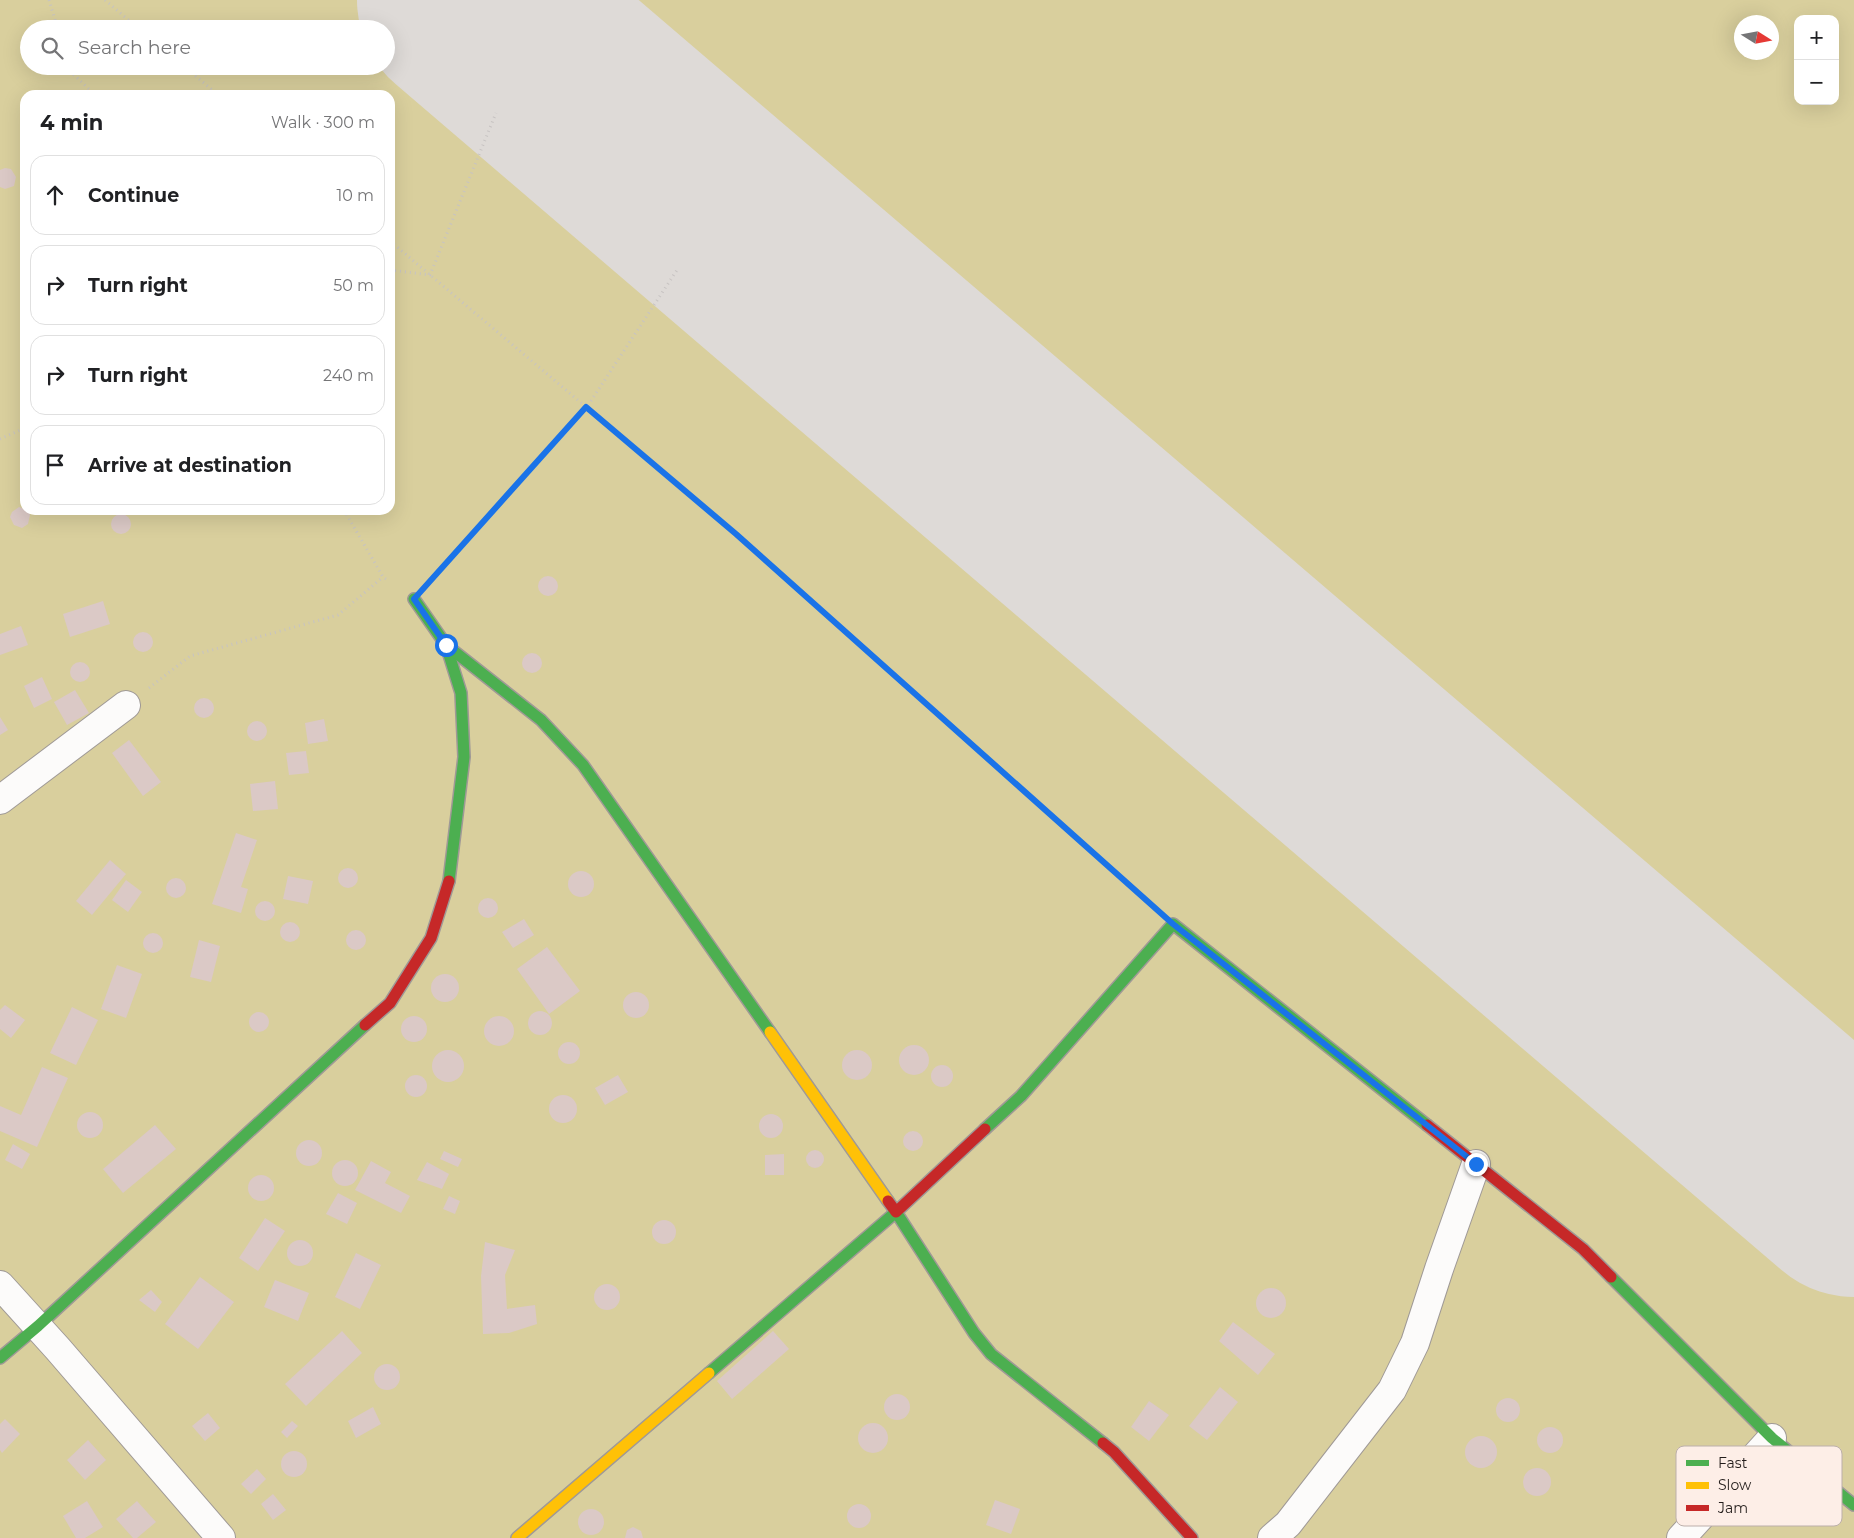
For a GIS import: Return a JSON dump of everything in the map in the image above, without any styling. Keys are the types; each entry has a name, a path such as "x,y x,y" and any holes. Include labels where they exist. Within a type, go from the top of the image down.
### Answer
{"street":[{"path":"414,599 446,645 541,720 583,765 896,1212 974,1333 991,1354 1114,1452 1192,1538"},
{"path":"0,1358 38,1326 390,1004 431,938 451,875 464,757 461,693 446,645"},
{"path":"0,800 126,705"},
{"path":"517,1538 896,1212 1021,1096 1173,924 1584,1249 1782,1446"},
{"path":"1272,1538 1288,1524 1392,1390 1415,1344 1476,1164"},
{"path":"0,1285 38,1326 221,1538"},
{"path":"1765,1446 1772,1438"},
{"path":"1842,1495 1854,1505"},
{"path":"1681,1538 1692,1526"}],"path":[{"path":"49,0 55,20"},
{"path":"105,0 128,20"},
{"path":"74,75 90,90"},
{"path":"195,75 212,90"},
{"path":"430,275 496,113"},
{"path":"395,245 736,534 1173,924"},
{"path":"414,599 586,407 677,270"},
{"path":"395,271 430,275"},
{"path":"0,440 20,430"},
{"path":"126,705 190,656 338,616 383,577 347,515"}],"shaded area":[{"path":"0,0 1854,0 1854,1538 0,1538"}],"building":[{"path":"5,168 11,169 16,177 14,186 5,189 0,187 0,170"},
{"path":"20,507 20,515 30,515 28,524 22,528 14,525 10,517 12,512"},
{"path":"117,515 125,515 130,520 130,528 125,533 117,533 112,528 112,520"},
{"path":"544,576 552,576 558,582 558,590 552,596 544,596 538,590 538,582"},
{"path":"103,601 110,624 70,637 63,614"},
{"path":"21,626 28,645 0,655 0,634"},
{"path":"139,632 147,632 153,638 153,646 147,652 139,652 133,646 133,638"},
{"path":"528,653 536,653 542,659 542,667 536,673 528,673 522,667 522,659"},
{"path":"76,662 84,662 90,668 90,676 84,682 76,682 70,676 70,668"},
{"path":"42,677 52,699 34,708 24,686"},
{"path":"75,690 89,713 67,725 54,702"},
{"path":"200,698 208,698 214,704 214,712 208,718 200,718 194,712 194,704"},
{"path":"0,717 8,730 0,735"},
{"path":"324,719 328,741 308,744 305,723"},
{"path":"253,721 261,721 267,727 267,735 261,741 253,741 247,735 247,727"},
{"path":"129,740 161,782 143,796 112,753"},
{"path":"306,751 309,773 289,775 286,753"},
{"path":"275,781 278,809 253,811 250,784"},
{"path":"236,833 257,840 241,887 248,889 241,913 212,904"},
{"path":"110,860 126,874 92,915 76,901"},
{"path":"344,868 352,868 358,874 358,882 352,888 344,888 338,882 338,874"},
{"path":"581,871 590,875 594,884 590,893 581,897 572,893 568,884 572,875"},
{"path":"288,876 313,881 308,904 283,899"},
{"path":"172,878 180,878 186,884 186,892 180,898 172,898 166,892 166,884"},
{"path":"126,880 142,892 128,912 112,900"},
{"path":"484,898 492,898 498,904 498,912 492,918 484,918 478,912 478,904"},
{"path":"261,901 269,901 275,907 275,915 269,921 261,921 255,915 255,907"},
{"path":"524,919 534,935 513,948 502,932"},
{"path":"286,922 294,922 300,928 300,936 294,942 286,942 280,936 280,928"},
{"path":"352,930 360,930 366,936 366,944 360,950 352,950 346,944 346,936"},
{"path":"149,933 157,933 163,939 163,947 157,953 149,953 143,947 143,939"},
{"path":"199,940 220,946 211,982 190,977"},
{"path":"547,947 580,991 549,1014 517,969"},
{"path":"117,965 142,974 126,1018 101,1009"},
{"path":"445,974 455,978 459,988 455,998 445,1002 435,998 431,988 435,978"},
{"path":"636,992 645,996 649,1005 645,1014 636,1018 627,1014 623,1005 627,996"},
{"path":"5,1005 25,1020 11,1038 0,1029 0,1010"},
{"path":"72,1007 98,1020 76,1065 50,1053"},
{"path":"540,1011 545,1012 551,1018 551,1028 545,1034 540,1035 535,1034 529,1028 528,1023 529,1018 535,1012"},
{"path":"255,1012 263,1012 269,1018 269,1026 263,1032 255,1032 249,1026 249,1018"},
{"path":"414,1016 423,1020 427,1029 423,1038 414,1042 405,1038 401,1029 405,1020"},
{"path":"499,1016 510,1020 514,1031 510,1042 499,1046 488,1042 484,1031 488,1020"},
{"path":"569,1042 577,1045 580,1053 577,1061 569,1064 561,1061 558,1053 561,1045"},
{"path":"914,1045 925,1049 929,1060 925,1071 914,1075 903,1071 899,1060 903,1049"},
{"path":"448,1050 454,1051 459,1055 463,1060 463,1072 459,1077 454,1081 448,1082 442,1081 437,1077 433,1072 432,1066 433,1060 437,1055 442,1051"},
{"path":"857,1050 867,1055 872,1065 867,1075 857,1080 847,1075 842,1065 847,1055"},
{"path":"942,1065 950,1068 953,1076 950,1084 942,1087 934,1084 931,1076 934,1068"},
{"path":"42,1067 68,1078 37,1147 0,1131 0,1106 21,1115"},
{"path":"416,1075 424,1078 427,1086 424,1094 416,1097 408,1094 405,1086 408,1078"},
{"path":"618,1075 628,1092 605,1105 595,1088"},
{"path":"563,1095 573,1099 577,1109 573,1119 563,1123 553,1119 549,1109 553,1099"},
{"path":"90,1112 99,1116 103,1125 99,1134 90,1138 81,1134 77,1125 81,1116"},
{"path":"771,1114 779,1118 783,1126 779,1134 771,1138 763,1134 759,1126 763,1118"},
{"path":"155,1125 176,1149 123,1193 103,1169"},
{"path":"913,1131 920,1134 923,1141 920,1148 913,1151 906,1148 903,1141 906,1134"},
{"path":"309,1140 318,1144 322,1153 318,1162 309,1166 300,1162 296,1153 300,1144"},
{"path":"13,1144 30,1154 22,1169 5,1160"},
{"path":"815,1150 823,1155 824,1159 819,1167 815,1168 807,1163 806,1159 811,1151"},
{"path":"444,1151 462,1159 458,1167 440,1159"},
{"path":"784,1154 784,1175 765,1175 765,1155"},
{"path":"345,1160 354,1164 358,1173 354,1182 345,1186 336,1182 332,1173 336,1164"},
{"path":"371,1161 391,1172 385,1183 410,1196 401,1213 355,1190"},
{"path":"427,1162 449,1174 442,1189 417,1180"},
{"path":"261,1175 270,1179 274,1188 270,1197 261,1201 252,1197 248,1188 252,1179"},
{"path":"338,1193 357,1203 347,1224 326,1214"},
{"path":"449,1196 460,1201 455,1214 443,1209"},
{"path":"265,1218 285,1231 258,1271 239,1258"},
{"path":"664,1220 673,1223 676,1232 673,1241 664,1244 655,1241 652,1232 655,1223"},
{"path":"300,1240 309,1244 313,1253 309,1262 300,1266 291,1262 287,1253 291,1244"},
{"path":"485,1242 515,1250 505,1275 507,1309 535,1305 537,1324 509,1333 483,1334 481,1276"},
{"path":"356,1253 381,1265 360,1309 335,1297"},
{"path":"200,1277 234,1302 198,1349 165,1324"},
{"path":"275,1280 309,1293 298,1321 264,1307"},
{"path":"607,1284 616,1288 620,1297 616,1306 607,1310 598,1306 594,1297 598,1288"},
{"path":"1271,1288 1281,1293 1286,1303 1281,1313 1271,1318 1261,1313 1256,1303 1261,1293"},
{"path":"151,1290 162,1302 155,1312 139,1300"},
{"path":"1233,1322 1275,1354 1258,1375 1219,1341"},
{"path":"342,1331 362,1353 306,1406 285,1384"},
{"path":"773,1331 789,1349 732,1399 717,1381"},
{"path":"387,1364 396,1368 400,1377 396,1386 387,1390 378,1386 374,1377 378,1368"},
{"path":"1220,1387 1238,1402 1207,1440 1189,1426"},
{"path":"897,1394 906,1398 910,1407 906,1416 897,1420 888,1416 884,1407 888,1398"},
{"path":"1508,1398 1513,1399 1519,1405 1519,1415 1513,1421 1508,1422 1503,1421 1497,1415 1496,1410 1497,1405 1503,1399"},
{"path":"1149,1401 1169,1415 1149,1441 1131,1427"},
{"path":"373,1407 381,1424 356,1438 348,1421"},
{"path":"208,1413 220,1428 205,1441 192,1426"},
{"path":"5,1419 20,1434 2,1453 0,1450 0,1424"},
{"path":"292,1421 298,1426 287,1438 281,1432"},
{"path":"873,1423 884,1427 888,1438 884,1449 873,1453 862,1449 858,1438 862,1427"},
{"path":"1550,1427 1559,1431 1563,1440 1559,1449 1550,1453 1541,1449 1537,1440 1541,1431"},
{"path":"1481,1436 1493,1440 1497,1452 1493,1464 1481,1468 1469,1464 1465,1452 1469,1440"},
{"path":"88,1440 106,1460 85,1480 67,1460"},
{"path":"294,1451 303,1455 307,1464 303,1473 294,1477 285,1473 281,1464 285,1455"},
{"path":"1537,1468 1547,1472 1551,1482 1547,1492 1537,1496 1527,1492 1523,1482 1527,1472"},
{"path":"257,1469 266,1479 251,1494 241,1484"},
{"path":"273,1494 286,1510 273,1520 261,1504"},
{"path":"995,1500 1020,1509 1011,1534 986,1525"},
{"path":"87,1501 103,1527 85,1538 76,1538 63,1516"},
{"path":"137,1501 156,1522 137,1538 133,1538 116,1519"},
{"path":"859,1504 864,1505 870,1511 870,1521 864,1527 859,1528 854,1527 848,1521 847,1516 848,1511 854,1505"},
{"path":"591,1509 600,1513 604,1522 600,1531 591,1535 582,1531 578,1522 582,1513"},
{"path":"633,1527 641,1531 643,1538 625,1538 627,1530"}],"runway":[{"path":"468,0 1854,1186"}],"traffic: fast":[{"path":"414,599 446,645 461,693 464,757 449,881"},
{"path":"446,645 541,720 583,765 770,1032"},
{"path":"985,1129 1021,1096 1173,924 1427,1125"},
{"path":"0,1358 38,1326 365,1025"},
{"path":"709,1373 896,1212 974,1333 991,1354 1103,1443"},
{"path":"1611,1277 1782,1446"},
{"path":"1842,1495 1854,1505"}],"traffic: slow":[{"path":"770,1032 888,1201"},
{"path":"517,1538 709,1373"}],"traffic: jam":[{"path":"365,1025 390,1003 431,938 449,881"},
{"path":"1427,1125 1583,1249 1611,1277"},
{"path":"888,1201 896,1212 985,1129"},
{"path":"1103,1443 1114,1452 1192,1538"}],"route":[{"path":"446,645 414,599 586,407 736,534 1173,924 1476,1164"}]}
